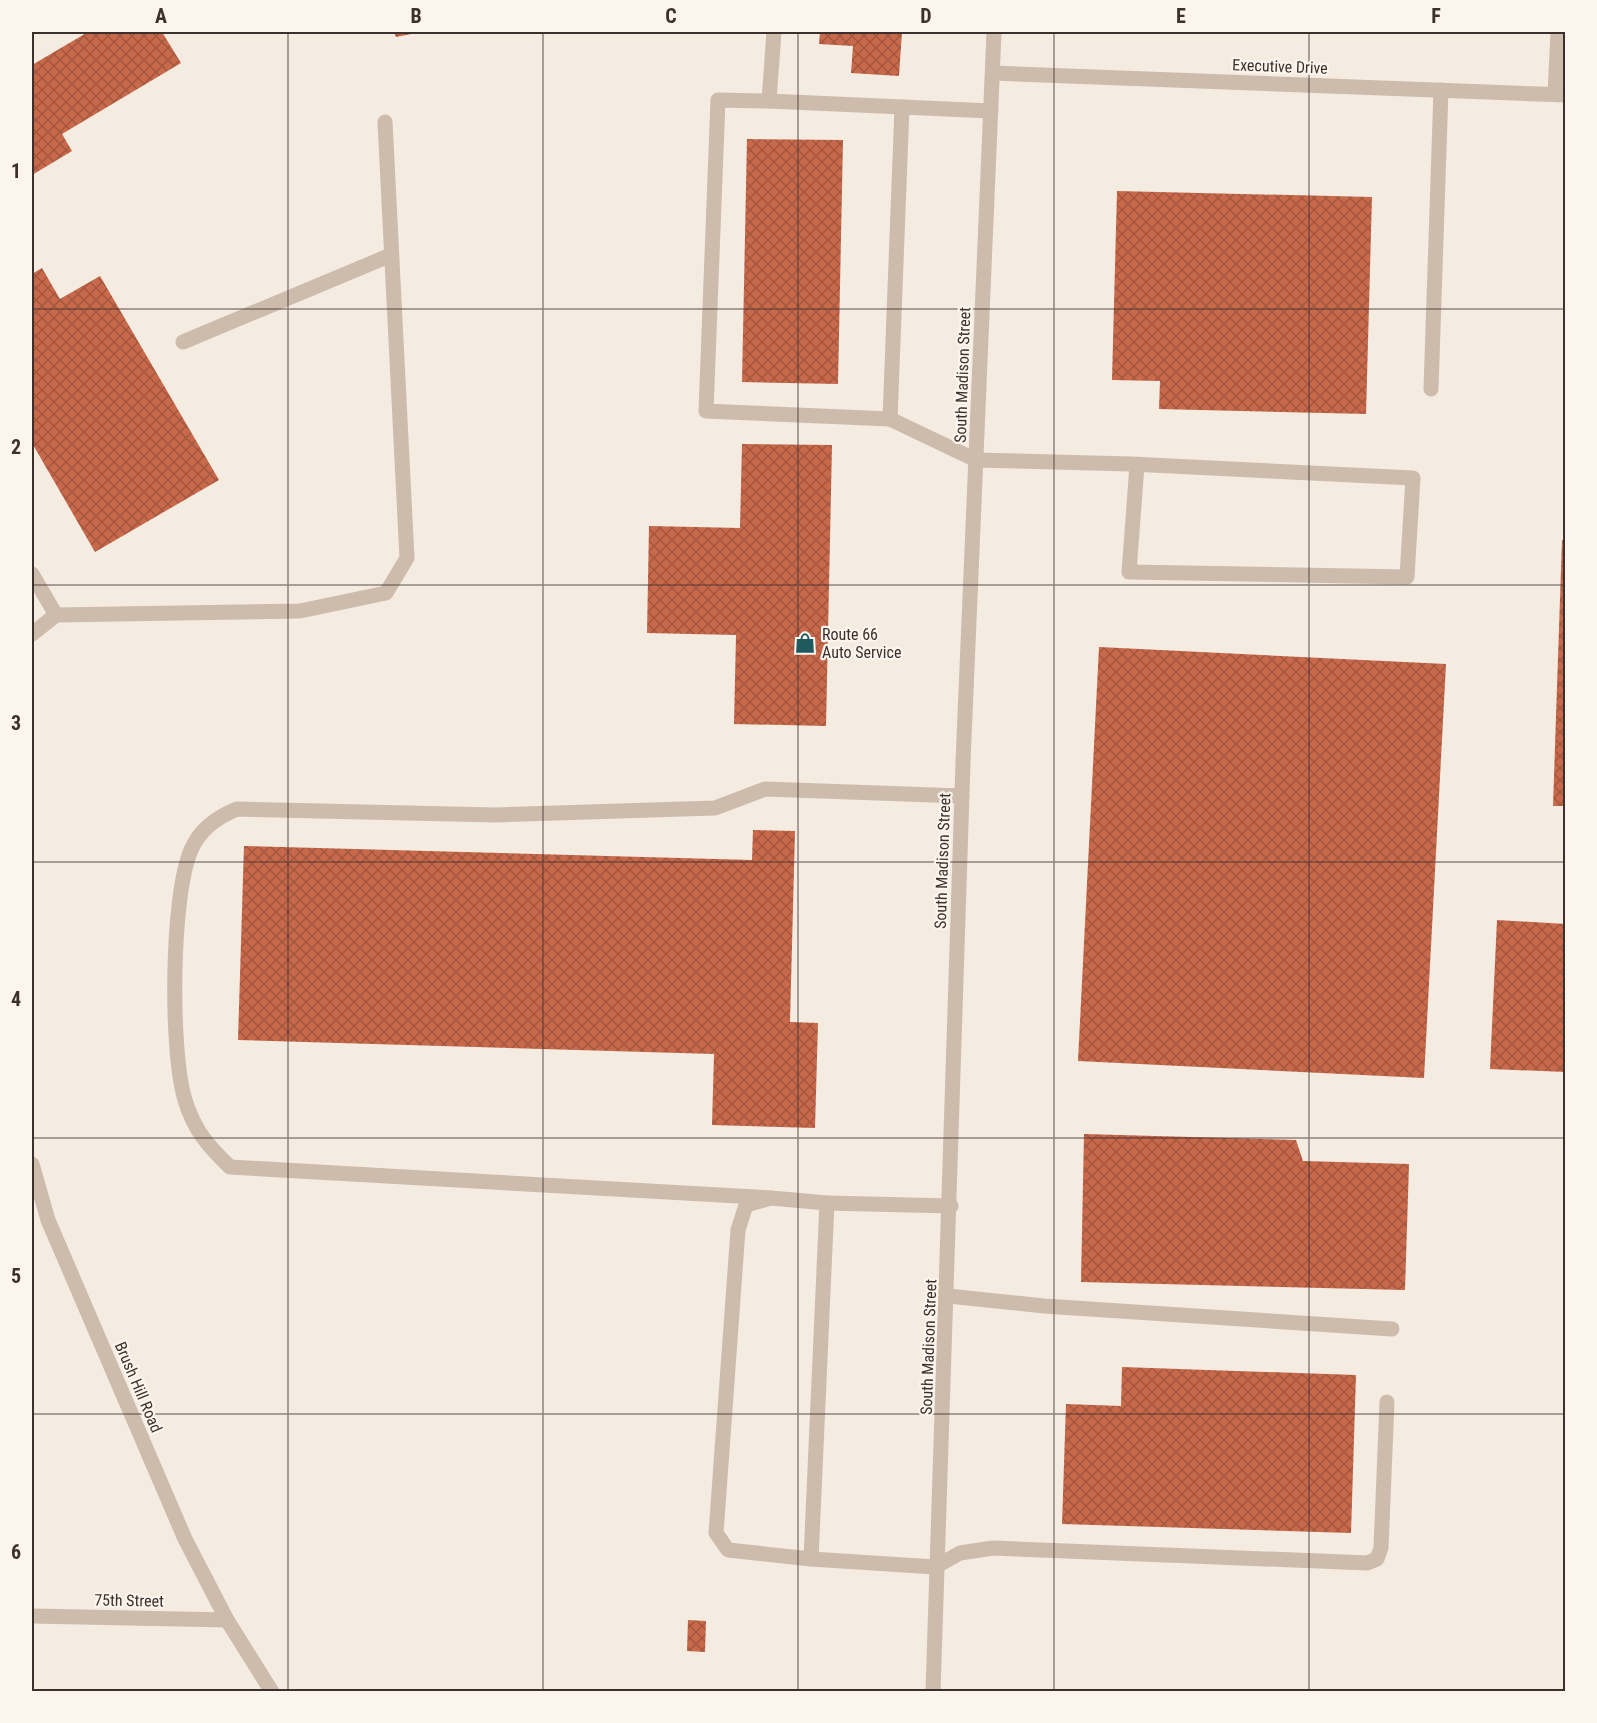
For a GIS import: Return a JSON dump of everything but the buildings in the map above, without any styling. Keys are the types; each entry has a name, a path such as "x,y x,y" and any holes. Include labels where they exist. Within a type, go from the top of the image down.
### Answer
{"street":[{"path":"770,101 774,32"},
{"name":"South Madison Street","path":"933,1692 951,1206 962,796 994,32"},
{"path":"1558,32 1560,94"},
{"name":"Executive Drive","path":"993,73 1560,94"},
{"path":"1431,389 1441,90"},
{"path":"991,111 718,100 706,411 890,419 976,460 1137,465 1413,478 1407,577 1129,572 1137,465"},
{"path":"890,419 902,107"},
{"path":"32,634 56,615 300,611 386,593 407,558 385,122"},
{"path":"183,342 391,255"},
{"path":"32,574 56,615"},
{"path":"951,1206 827,1203 771,1197 230,1167 201,1139 185,1100 177,1058 174,1003 180,899 190,851 199,835 217,817 237,810 496,815 704,809 715,808 765,789 962,796"},
{"name":"Brush Hill Road","path":"32,1164 36,1198 185,1539 227,1620 272,1692"},
{"path":"771,1197 746,1205 738,1230 716,1533 728,1550 811,1559 936,1567 960,1553 993,1548 1367,1563 1377,1559 1381,1548 1387,1402"},
{"path":"811,1559 827,1203"},
{"path":"948,1296 1044,1306 1392,1329"},
{"name":"75th Street","path":"32,1616 227,1620"}],"place":[{"name":"Route 66 Auto Service","path":"805,643"}]}
